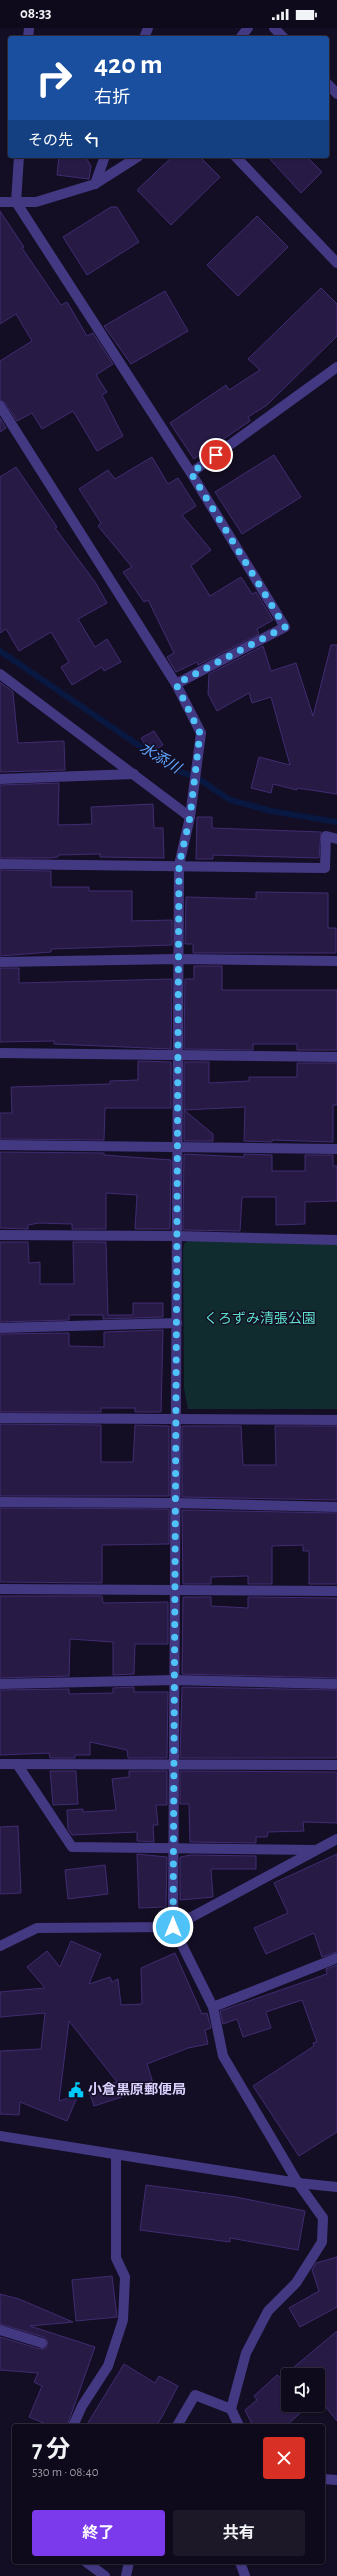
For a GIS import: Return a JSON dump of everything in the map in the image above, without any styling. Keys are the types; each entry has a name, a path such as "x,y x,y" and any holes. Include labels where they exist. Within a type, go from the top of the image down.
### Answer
{"street":[{"path":"242,36 248,28"},
{"path":"274,28 282,36"},
{"path":"329,85 337,94"},
{"path":"19,158 16,202 191,473 285,627 176,684"},
{"path":"95,184 103,158"},
{"path":"0,202 36,202 95,184 136,158"},
{"path":"237,158 337,263"},
{"path":"191,473 337,367"},
{"path":"0,406 176,684 200,733 190,817 179,865 176,1055 177,1420 173,1589 173,1927 213,2008 223,2056 298,2183 323,2218 322,2242 296,2283 268,2311 246,2353 231,2409 238,2424"},
{"path":"0,674 190,817"},
{"path":"0,779 134,774"},
{"path":"0,864 179,865 325,868 326,836 337,839"},
{"path":"0,962 178,960 337,961"},
{"path":"0,1053 337,1057"},
{"path":"0,1145 337,1149"},
{"path":"0,1236 176,1236 337,1240"},
{"path":"0,1328 176,1323"},
{"path":"0,1418 337,1420"},
{"path":"0,1502 175,1503 337,1507"},
{"path":"0,1588 337,1591"},
{"path":"0,1684 174,1680 337,1684"},
{"path":"0,1764 173,1766 337,1765"},
{"path":"17,1764 72,1848 173,1847 318,1850"},
{"path":"0,1946 37,1928 173,1927 337,1840"},
{"path":"213,2008 337,1958"},
{"path":"0,2136 298,2183 337,2187"},
{"path":"75,2424 82,2406 108,2366 123,2320 126,2277 116,2258 116,2155"},
{"path":"0,2330 42,2343"},
{"path":"178,2424 195,2395 231,2409"},
{"path":"325,2479 337,2480"},
{"path":"89,2564 105,2576"},
{"path":"126,2576 129,2564"},
{"path":"241,2564 245,2576"}],"green space":[{"name":"くろずみ清張公園","path":"189,1240 337,1244 337,1409 188,1409 184,1388 183,1251 184,1244"}],"building":[{"path":"59,158 86,158 91,166 89,179 57,175"},
{"path":"171,158 201,158 220,177 171,225 137,190"},
{"path":"269,158 308,158 322,172 301,193"},
{"path":"111,207 117,207 139,242 87,275 63,237"},
{"path":"0,211 24,247 22,248 61,305 67,302 87,336 93,333 113,364 96,375 107,392 102,395 123,436 97,451 73,411 42,429 32,413 17,421 5,403 0,400 0,361 32,341 16,314 0,324"},
{"path":"257,216 288,247 238,296 207,265"},
{"path":"321,288 337,304 337,336 267,405 248,417 250,421 194,459 170,423 226,385 229,390 260,370 248,359"},
{"path":"165,291 188,331 131,364 104,326"},
{"path":"0,418 6,428 0,432"},
{"path":"274,455 301,497 242,534 215,492"},
{"path":"152,457 168,484 178,478 196,506 182,515 211,550 191,566 210,596 241,577 252,594 256,592 273,620 257,629 259,634 198,665 197,662 176,672 167,657 174,653 148,600 144,602 123,572 132,567 98,526 101,523 79,489 108,470 115,479"},
{"path":"16,467 57,527 55,528 95,582 107,603 78,619 95,647 107,639 121,662 104,671 102,667 72,685 61,667 69,662 51,632 19,651 6,629 0,633 0,477"},
{"path":"331,645 337,645 337,794 297,788 297,790 273,784 271,793 251,788 259,757 290,765 271,697 252,703 249,693 217,711 208,694 209,674 263,646 271,671 296,663 313,716"},
{"path":"0,682 13,692 18,743 64,741 65,770 0,772"},
{"path":"154,731 163,745 150,753 141,738"},
{"path":"59,783 58,825 92,824 91,807 153,804 154,828 163,828 164,858 100,857 100,854 58,855 58,857 50,858 0,858 0,785"},
{"path":"197,817 212,817 212,828 321,832 319,858 213,855 213,859 196,859"},
{"path":"0,870 51,871 51,887 89,887 89,891 132,891 132,921 172,920 172,945 51,949 51,952 0,956"},
{"path":"256,892 328,893 328,928 336,928 336,953 193,953 193,944 185,944 186,897 256,899"},
{"path":"194,966 222,966 222,990 337,990 337,1050 297,1050 297,1044 253,1044 253,1050 184,1049 185,979 194,979"},
{"path":"0,968 19,968 19,983 172,979 171,1049 54,1044 54,1041 0,1042"},
{"path":"138,1061 171,1062 171,1108 105,1108 104,1140 0,1139 0,1113 12,1113 11,1087 110,1084 110,1081 138,1080"},
{"path":"184,1062 209,1062 209,1083 249,1081 249,1077 297,1077 297,1063 337,1063 337,1105 333,1105 333,1142 272,1140 272,1142 244,1141 245,1107 184,1110"},
{"path":"184,1110 213,1134 213,1141 184,1141"},
{"path":"0,1152 104,1153 104,1155 171,1160 170,1229 135,1229 137,1195 106,1193 106,1229 72,1229 72,1224 39,1223 28,1225 28,1229 0,1228"},
{"path":"184,1154 244,1157 244,1154 272,1155 272,1171 305,1171 305,1155 333,1155 333,1166 337,1166 337,1201 305,1202 305,1224 276,1225 276,1197 242,1197 240,1231 183,1230"},
{"path":"0,1242 28,1242 29,1263 40,1262 40,1284 74,1284 73,1242 106,1242 108,1315 133,1315 133,1303 163,1303 163,1317 103,1319 103,1315 69,1315 69,1320 0,1322"},
{"path":"163,1330 161,1412 135,1412 135,1408 101,1408 101,1412 0,1412 0,1334 69,1333 69,1346 104,1347 104,1332"},
{"path":"0,1424 101,1425 101,1462 133,1462 135,1425 169,1426 169,1496 0,1496"},
{"path":"182,1426 241,1426 243,1465 276,1465 275,1426 337,1426 337,1500 182,1497"},
{"path":"0,1508 169,1509 169,1544 102,1545 102,1583 0,1582"},
{"path":"182,1510 337,1513 337,1584 309,1584 309,1551 303,1551 303,1545 272,1546 272,1584 248,1584 248,1576 211,1577 211,1584 183,1584"},
{"path":"0,1596 102,1596 103,1603 168,1602 168,1644 135,1644 134,1674 113,1675 113,1642 70,1639 69,1676 0,1678"},
{"path":"183,1597 211,1597 211,1606 248,1608 248,1597 337,1598 337,1678 182,1674"},
{"path":"134,1687 134,1692 168,1692 167,1758 128,1758 127,1750 90,1742 90,1755 75,1755 75,1758 50,1758 49,1753 0,1755 0,1690 69,1689 69,1694 113,1693 113,1688"},
{"path":"182,1687 337,1690 337,1758 180,1758"},
{"path":"50,1771 76,1771 78,1804 53,1805"},
{"path":"129,1771 167,1771 167,1805 156,1805 158,1825 153,1825 154,1842 137,1841 137,1832 72,1835 68,1829 67,1810 83,1809 83,1812 116,1810 112,1779 129,1777"},
{"path":"180,1771 337,1772 337,1823 303,1822 304,1831 268,1832 267,1837 256,1837 256,1843 190,1842 189,1804 180,1804"},
{"path":"18,1826 21,1893 0,1894 0,1827"},
{"path":"137,1854 167,1857 166,1907 139,1908"},
{"path":"337,1854 337,1952 322,1957 314,1933 266,1954 254,1928 288,1913 274,1883"},
{"path":"191,1855 256,1856 256,1869 211,1869 213,1897 180,1900 180,1857"},
{"path":"105,1865 108,1894 68,1899 65,1870"},
{"path":"71,1941 101,1954 89,1984 110,1977 112,1982 118,1979 121,2005 142,2004 141,1968 175,1953 202,2014 207,2013 211,2028 205,2030 208,2044 188,2048 147,2064 153,2083 125,2092 69,2021 59,2101 78,2095 67,2121 20,2102 19,2115 0,2114 0,2051 41,2049 45,2013 0,2017 0,1992 45,1988 27,1967 47,1951 60,1967"},
{"path":"337,1965 337,2132 299,2156 253,2086 314,2046 313,2043 317,2042 302,2000 266,2012 271,2028 243,2037 237,2019 223,2024 220,2011 327,1974 326,1969"},
{"path":"117,2082 122,2097 94,2106 89,2091"},
{"path":"146,2185 236,2197 305,2211 298,2250 230,2238 230,2242 140,2230"},
{"path":"337,2257 337,2307 300,2327 289,2308 319,2291 312,2270 316,2263"},
{"path":"112,2276 117,2317 76,2321 72,2280"},
{"path":"0,2294 19,2299 73,2322 30,2326 95,2347 68,2424 46,2424 29,2417 42,2386 34,2382 38,2373 0,2370 0,2337 40,2349 46,2348 48,2342 44,2337 0,2324"},
{"path":"337,2331 337,2421 325,2406 325,2368 293,2368"},
{"path":"124,2364 155,2383 159,2376 178,2386 157,2424 87,2424"},
{"path":"277,2375 281,2378 281,2412 301,2412 288,2424 252,2424 245,2410 257,2400 254,2396"}],"waterway":[{"name":"水添川","path":"0,651 175,770 196,777 230,800 271,811 337,822"}],"place":[{"name":"小倉黒原郵便局","path":"76,2090"}],"route":[{"path":"173,1927 173,1589 177,1420 176,1055 179,865 190,817 200,733 176,684 285,627 191,473 216,455"}]}
